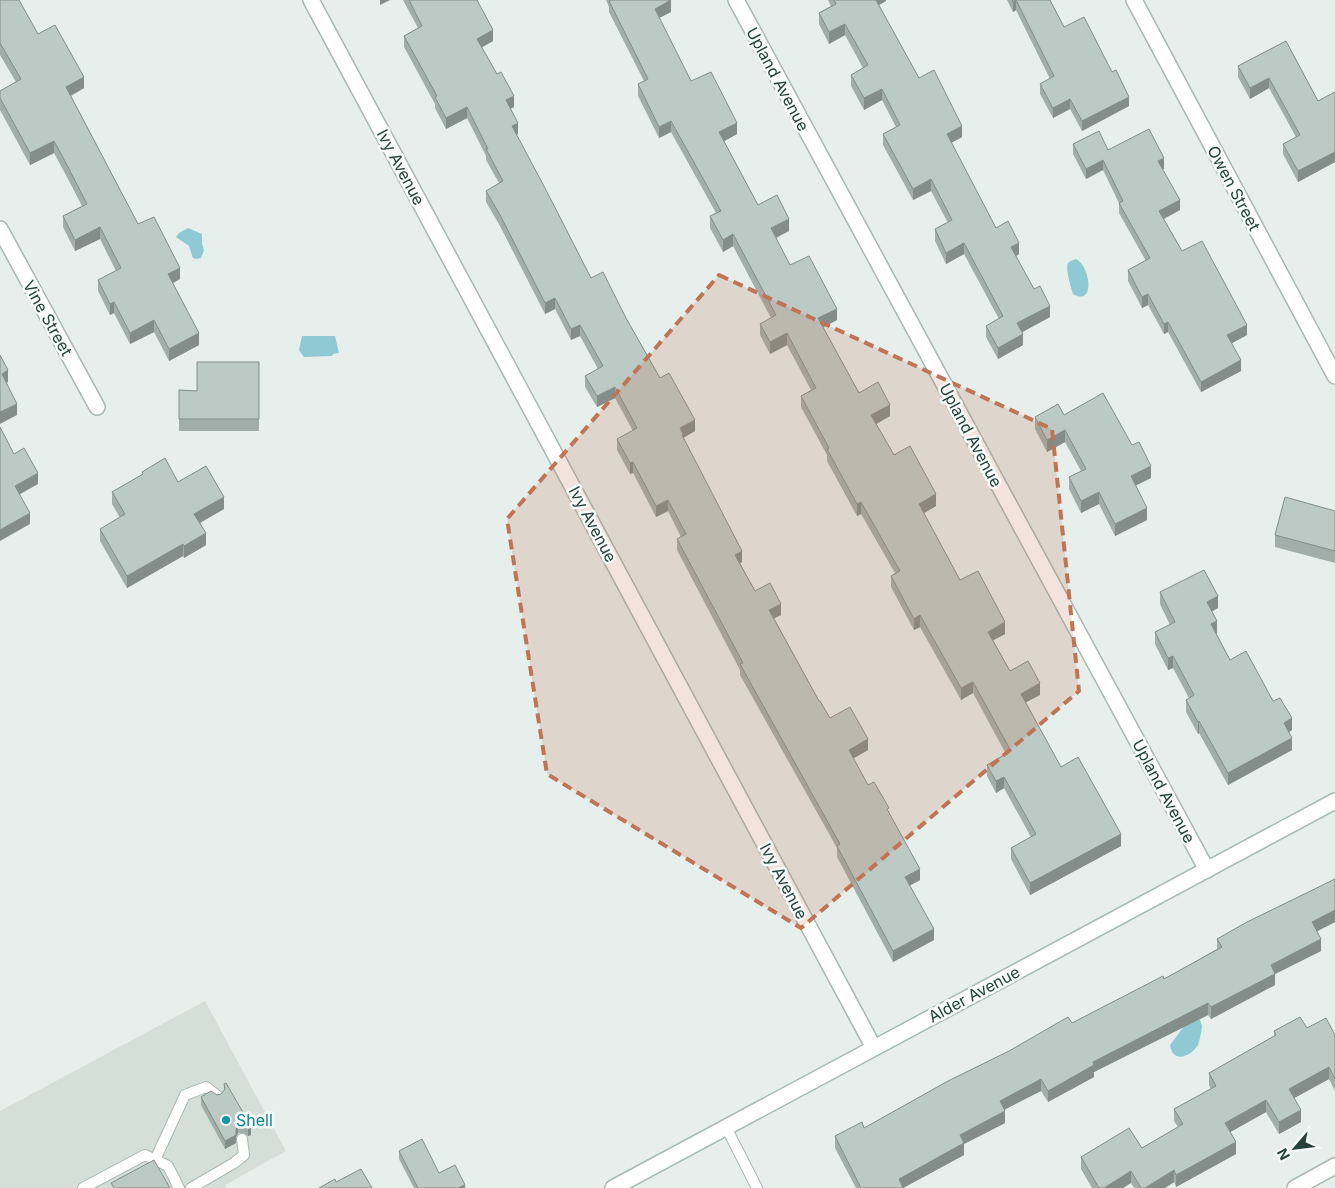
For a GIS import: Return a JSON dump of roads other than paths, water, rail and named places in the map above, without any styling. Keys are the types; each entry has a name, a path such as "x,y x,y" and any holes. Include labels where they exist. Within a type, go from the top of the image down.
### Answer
{"street":[{"name":"Ivy Avenue","path":"311,0 874,1048"},
{"name":"Upland Avenue","path":"736,0 1207,870"},
{"name":"Owen Street","path":"1134,0 1335,376"},
{"name":"Vine Street","path":"0,229 97,407"},
{"name":"Alder Avenue","path":"613,1188 1335,801"},
{"path":"1295,1188 1335,1166"}],"lane":[{"path":"155,1160 185,1095 206,1087 218,1096"},
{"path":"726,1127 757,1188"},
{"path":"191,1188 234,1163 244,1155 242,1139"},
{"path":"83,1188 145,1155 168,1166 179,1188"}],"water":[{"path":"188,228 202,234 204,250 201,258 193,258 189,246 176,237"},
{"path":"1076,259 1085,270 1088,284 1088,291 1080,297 1073,294 1067,269 1068,263"},
{"path":"302,336 335,336 339,353 332,356 304,357 299,350"},
{"path":"1200,1020 1202,1026 1198,1045 1191,1053 1178,1057 1172,1051 1170,1045 1188,1021"}],"place":[{"name":"Shell","path":"226,1120"}]}
